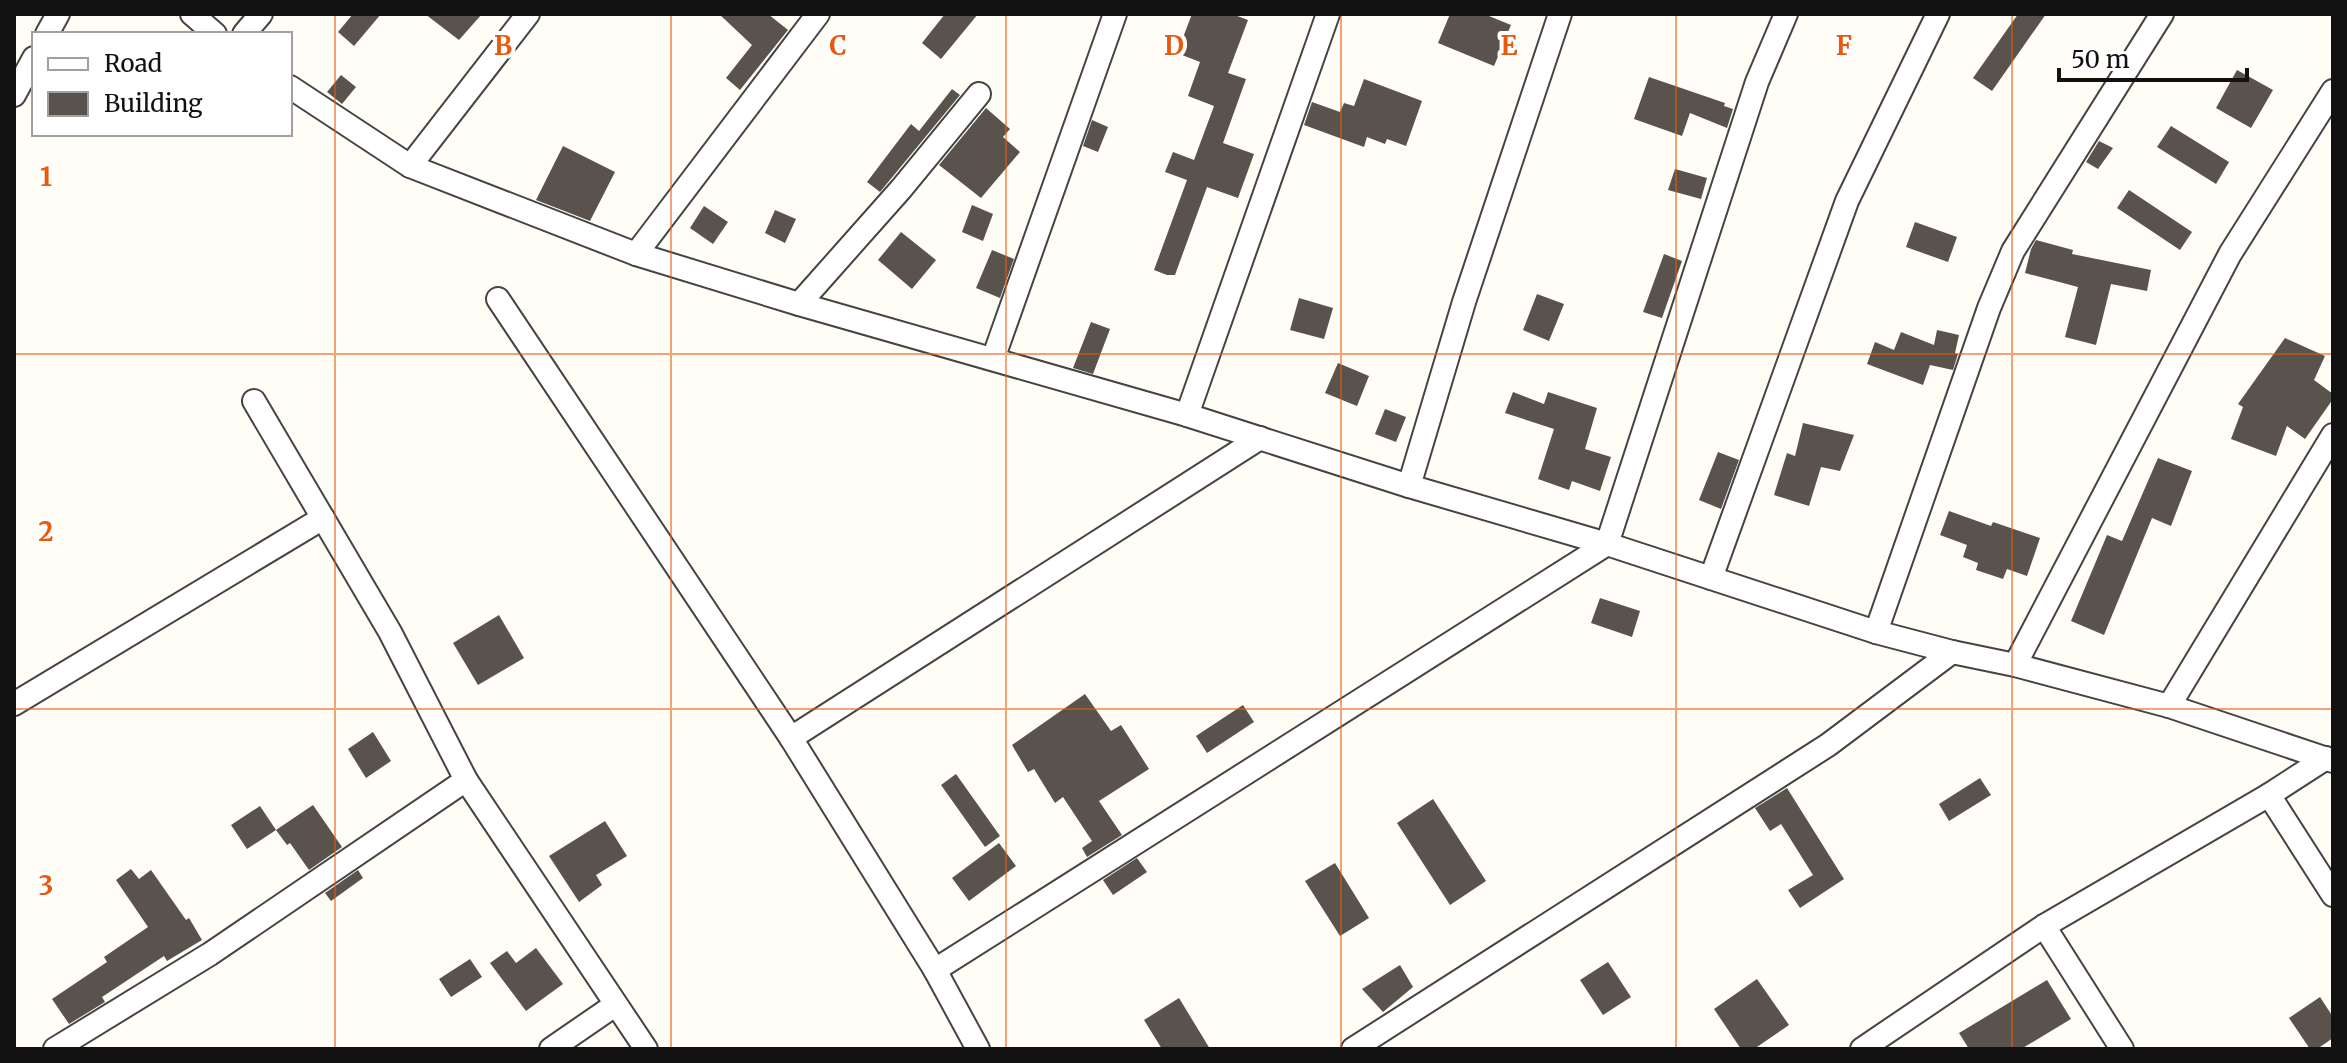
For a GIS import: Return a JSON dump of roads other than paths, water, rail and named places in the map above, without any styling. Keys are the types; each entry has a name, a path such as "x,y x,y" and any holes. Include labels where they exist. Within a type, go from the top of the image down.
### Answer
{"street":[{"path":"48,32 58,14"},
{"path":"192,14 213,32"},
{"path":"246,32 261,14"},
{"path":"410,166 528,14"},
{"path":"636,254 818,14"},
{"path":"993,359 1115,14"},
{"path":"1187,415 1328,14"},
{"path":"1409,486 1464,302 1560,14"},
{"path":"935,970 1607,544 1757,82 1786,14"},
{"path":"1711,578 1847,201 1938,14"},
{"path":"1876,632 1989,308 2013,251 2162,14"},
{"path":"14,95 32,62"},
{"path":"292,88 410,166 636,254 1187,415 1409,486 1607,544 1876,632 2169,706 2330,760"},
{"path":"2015,665 2230,254 2333,91"},
{"path":"799,304 901,189 979,94"},
{"path":"498,299 791,738 935,970 978,1049"},
{"path":"254,401 390,632 466,780 646,1049"},
{"path":"2169,706 2333,435"},
{"path":"791,738 1260,438"},
{"path":"14,704 323,518"},
{"path":"1353,1049 1828,745 1952,652"},
{"path":"1862,1049 2044,926 2330,760"},
{"path":"55,1049 210,954 466,780"},
{"path":"2269,795 2333,895"},
{"path":"2044,926 2122,1049"},
{"path":"551,1049 615,1005"}]}
